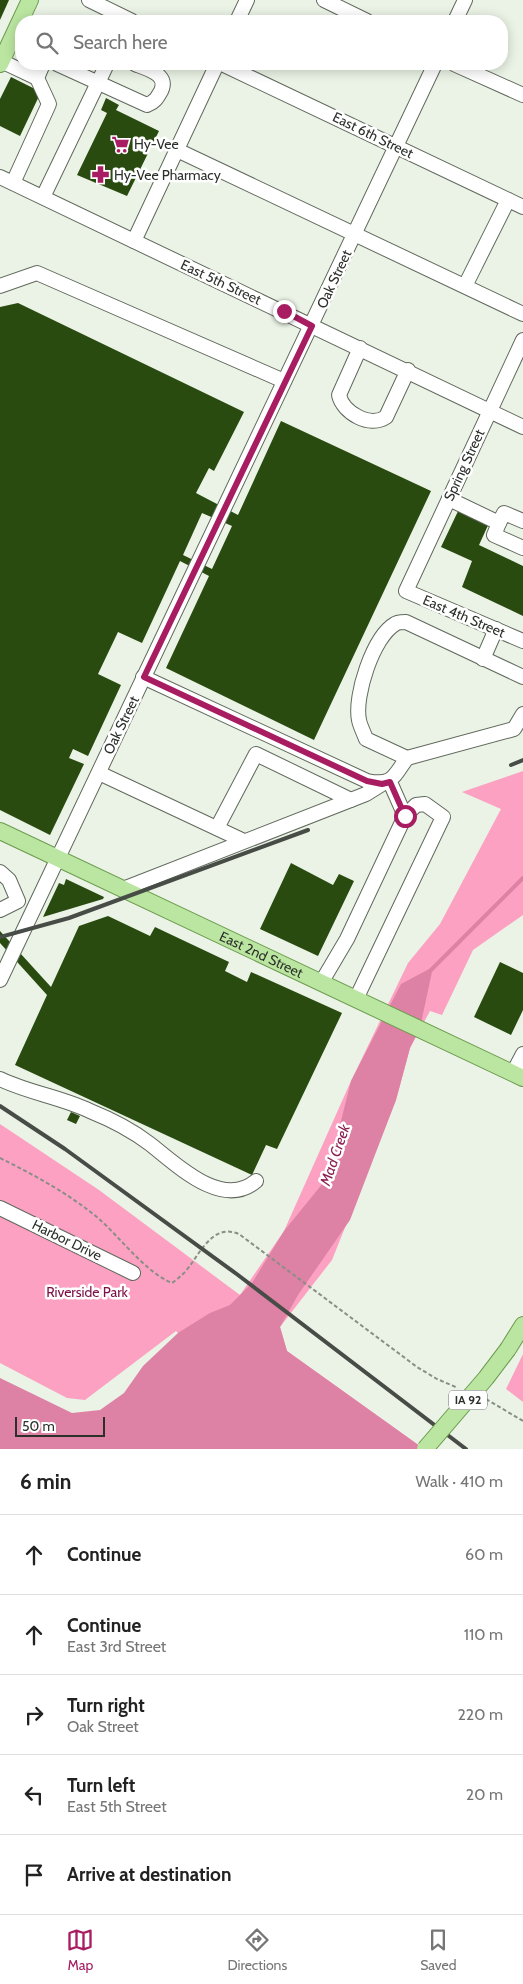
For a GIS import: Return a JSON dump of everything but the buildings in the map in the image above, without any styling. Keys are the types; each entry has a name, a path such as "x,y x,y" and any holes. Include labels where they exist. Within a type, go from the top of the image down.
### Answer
{"main road":[{"path":"23,15 30,0"},
{"path":"1,63 15,33"},
{"name":"East 2nd Street","path":"0,831 518,1076"},
{"name":"IA 92","path":"425,1449 480,1386 508,1349 523,1325"}],"street":[{"path":"89,0 118,15"},
{"path":"240,15 247,0"},
{"path":"324,0 355,15"},
{"path":"458,15 465,0"},
{"path":"1,63 15,69"},
{"path":"13,183 49,104 37,78 18,70"},
{"path":"37,78 40,70"},
{"path":"70,70 148,105 156,100 163,85 159,75 148,70"},
{"path":"43,197 104,70"},
{"path":"134,240 214,70"},
{"name":"East 6th Street","path":"235,70 523,207"},
{"name":"Oak Street","path":"0,980 432,70"},
{"path":"467,70 523,95"},
{"path":"176,150 523,314"},
{"name":"East 5th Street","path":"0,177 408,370 523,427"},
{"path":"465,286 508,200"},
{"path":"0,286 37,273 284,381"},
{"name":"Spring Street","path":"406,591 523,340"},
{"path":"360,348 339,396 343,407 369,422 386,417 408,370"},
{"path":"449,499 499,523"},
{"path":"523,521 504,513 494,536 523,548"},
{"name":"East 4th Street","path":"406,591 523,641"},
{"path":"407,758 366,738 359,721 359,696 371,657 387,632 396,623 406,622 523,677"},
{"path":"483,659 496,629"},
{"path":"144,677 328,764 367,781 386,783"},
{"path":"123,889 351,800 386,783 407,758 514,729 523,714"},
{"path":"217,828 256,754 351,800"},
{"path":"99,773 244,841"},
{"path":"386,783 405,816"},
{"path":"321,983 347,939 405,816 416,805 422,804 443,817 356,999"},
{"path":"0,872 9,880 18,901 34,911"},
{"path":"0,910 18,901"},
{"path":"518,1076 523,1054"},
{"path":"0,1079 92,1111 149,1143 189,1176 203,1182 229,1190 242,1189 256,1181"},
{"name":"Harbor Drive","path":"0,1208 133,1273"}],"path":[{"path":"0,1158 67,1195 116,1234 156,1274 172,1283 184,1273 211,1238 218,1234 233,1232 417,1367 437,1379 462,1389"},
{"path":"485,1399 523,1421"}],"green space":[{"name":"Riverside Park","path":"523,771 523,915 473,950 442,1015 430,1011 410,1048 396,1100 332,1260 280,1327 287,1351 424,1449 255,1449 85,1403 66,1400 0,1365 0,1124 99,1190 240,1295 284,1231 351,1081 408,963 440,924 501,809 462,792"},
{"path":"523,1354 523,1402 506,1389"}],"water":[{"path":"433,967 420,1028 410,1048 396,1100 350,1220 298,1295 280,1327 287,1351 424,1449 0,1449 0,1365 66,1400 85,1403 165,1341 210,1313 230,1305 252,1283 284,1231 323,1183 329,1169 351,1081 401,984"}],"pier":[{"path":"176,1331 178,1333 143,1366 124,1393 100,1410 72,1413 0,1378 0,1363 67,1398 85,1400"}],"waterway":[{"name":"Mad Creek","path":"431,970 523,878"}],"railway":[{"path":"511,765 523,760"},
{"path":"0,937 69,918 308,830"},
{"path":"0,1106 65,1149 238,1275 466,1449"}],"place":[{"name":"Hy-Vee","path":"120,144"},
{"name":"Hy-Vee Pharmacy","path":"100,175"}],"route":[{"path":"284,311 312,326 284,381 144,677 367,781 382,784 390,782 405,816"}]}
